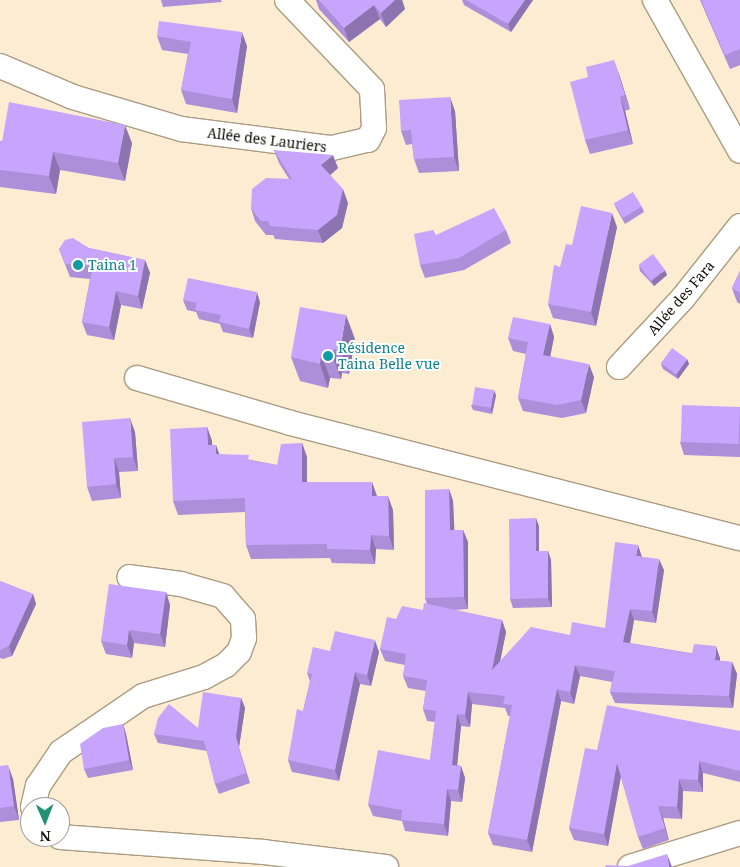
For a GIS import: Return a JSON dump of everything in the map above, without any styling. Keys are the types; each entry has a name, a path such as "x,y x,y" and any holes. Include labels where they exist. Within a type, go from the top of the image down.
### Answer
{"street":[{"name":"Allée des Lauriers","path":"0,66 73,97 181,129 332,148 368,140 374,128 372,89 355,69 304,21 287,0"},
{"path":"655,0 740,150"},
{"name":"Allée des Fara","path":"618,367 683,298 740,226"},
{"path":"138,378 291,423 740,538"},
{"path":"35,797 38,786 62,752 143,696 204,677 226,665 239,652 244,638 243,619 223,596 181,584 129,578"},
{"path":"630,867 740,833"},
{"path":"70,838 264,852 386,867"}],"building":[{"path":"319,0 395,0 381,13 374,5 344,28"},
{"path":"466,0 525,0 508,24"},
{"path":"701,0 740,0 740,49 725,55"},
{"path":"159,21 242,32 232,99 181,90 191,42 157,36"},
{"path":"614,60 625,95 620,97 628,130 585,140 570,82 588,77 586,67"},
{"path":"450,97 454,157 414,159 411,130 401,131 399,100"},
{"path":"9,102 125,125 118,163 53,152 49,176 0,170 0,141 2,142"},
{"path":"274,150 333,155 321,165 343,189 337,215 318,230 270,226 268,221 261,221 251,208 252,189 266,178 292,179"},
{"path":"633,192 642,207 623,218 614,203"},
{"path":"581,206 612,213 591,312 548,304 554,265 560,267 566,244 572,245"},
{"path":"494,208 506,230 459,258 420,265 414,234 433,230 436,235"},
{"path":"73,238 89,248 145,260 138,296 116,291 109,327 82,322 93,266 65,264 59,249 65,240"},
{"path":"653,254 665,270 651,281 639,265"},
{"path":"740,271 740,293 732,288"},
{"path":"188,278 257,292 249,329 219,322 221,315 195,310 197,303 183,300"},
{"path":"300,307 346,315 340,350 334,349 332,355 321,354 320,364 291,357"},
{"path":"513,317 550,324 543,355 589,364 581,400 557,405 518,398 528,342 508,338"},
{"path":"672,348 687,359 676,375 661,363"},
{"path":"475,387 494,390 491,408 472,405"},
{"path":"682,405 740,407 739,444 681,442"},
{"path":"130,418 133,457 114,458 116,484 87,487 82,422"},
{"path":"207,427 208,445 216,445 216,454 249,455 248,460 277,465 281,444 302,443 302,482 372,482 372,496 388,496 389,536 371,535 370,550 327,549 327,544 246,545 245,498 173,501 170,429"},
{"path":"449,489 450,530 463,530 464,597 425,598 425,490"},
{"path":"536,518 536,551 548,551 548,598 510,599 509,519"},
{"path":"615,542 638,545 636,556 659,559 652,611 630,609 623,642 692,654 694,644 716,646 715,660 732,662 729,696 610,692 615,671 575,665 570,692 557,689 527,840 488,833 512,705 503,704 505,696 468,692 465,715 457,714 452,765 461,766 458,790 447,789 444,824 401,820 402,810 368,804 378,750 430,760 436,711 423,709 427,680 403,676 406,654 380,649 387,617 396,619 402,606 423,610 424,603 502,620 492,670 531,627 570,635 572,622 605,628"},
{"path":"0,581 33,594 9,646 0,650"},
{"path":"109,584 166,592 160,634 129,630 127,645 101,641"},
{"path":"335,631 375,640 367,675 355,672 335,770 288,760 297,709 303,711 312,674 307,673 313,647 330,651"},
{"path":"203,692 241,698 236,737 246,773 215,784 204,741 154,734 158,718 169,704 198,728"},
{"path":"607,705 740,731 740,771 699,761 698,780 679,779 677,807 658,806 665,828 638,837 617,763 604,834 569,828 585,748 597,750"},
{"path":"123,724 129,760 84,769 80,744 103,728"},
{"path":"8,765 14,806 0,808 0,766"},
{"path":"667,854 669,867 606,867 605,865 628,866"}],"place":[{"name":"Taina 1","path":"78,265"},
{"name":"Résidence Taina Belle vue","path":"328,356"}]}
